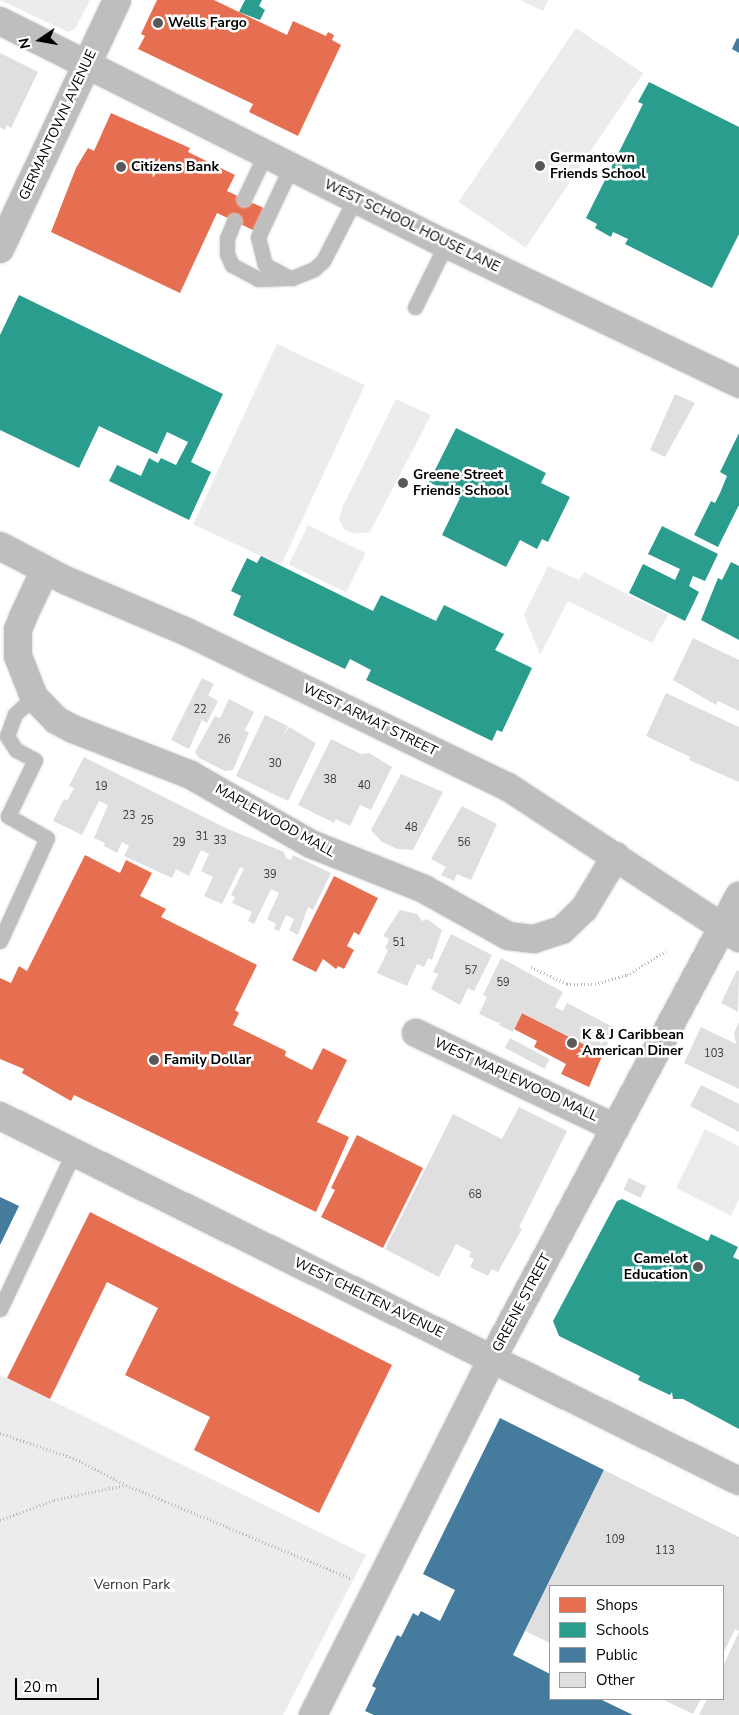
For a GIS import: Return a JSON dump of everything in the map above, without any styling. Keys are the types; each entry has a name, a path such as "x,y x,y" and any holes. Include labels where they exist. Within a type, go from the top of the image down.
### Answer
{"street":[{"name":"GERMANTOWN AVENUE","path":"0,250 117,0"},
{"name":"WEST SCHOOL HOUSE LANE","path":"0,20 86,65 446,244 739,384"},
{"name":"WEST ARMAT STREET","path":"0,546 45,570 187,632 508,787 616,856 730,933"},
{"name":"MAPLEWOOD MALL","path":"45,570 23,617 17,644 21,670 34,697 56,720 73,729 191,775 311,844 424,889 508,936 534,939 562,930 584,909 616,856"},
{"name":"GREENE STREET","path":"313,1715 492,1359 615,1128 730,933 739,896"},
{"name":"WEST MAPLEWOOD MALL","path":"416,1033 615,1128"},
{"name":"WEST CHELTEN AVENUE","path":"0,1116 739,1481"}],"lane":[{"path":"244,199 265,154"},
{"path":"290,167 258,237 265,265 292,278"},
{"path":"234,221 226,238 227,254 232,265 258,278 292,278 314,269 323,261 355,199"},
{"path":"414,308 446,244"},
{"path":"0,941 47,838 8,816 35,760 16,750 7,736 15,714 34,697"},
{"path":"0,1309 74,1152"}],"path":[{"path":"527,964 553,980 581,986 627,975 666,951"},
{"path":"0,1433 76,1459 126,1485 358,1582"},
{"path":"0,1520 54,1500 126,1485"}],"green space":[{"path":"0,0 90,0 75,29 68,32"},
{"path":"520,0 548,0 543,11"},
{"path":"576,28 643,73 526,247 459,202"},
{"path":"277,344 365,385 281,565 193,524"},
{"path":"396,399 431,415 370,532 354,534 345,530 339,520 342,508"},
{"path":"308,525 366,553 346,593 289,565"},
{"path":"548,566 579,580 584,572 668,615 652,643 568,601 540,655 524,615"},
{"path":"705,1129 739,1146 739,1199 731,1216 676,1188"},
{"name":"Vernon Park","path":"0,1375 366,1555 283,1715 0,1715"}],"building: Shops":[{"path":"157,0 214,0 287,35 293,21 326,36 328,32 334,35 332,40 341,45 298,136 249,112 253,104 138,49 145,36 141,34"},
{"path":"111,113 190,148 188,152 235,175 227,191 266,209 255,231 217,213 180,293 51,232 76,168 88,148 94,151"},
{"path":"85,855 120,873 126,860 152,873 140,896 166,909 161,917 257,965 235,1010 239,1013 233,1025 286,1051 285,1056 312,1070 323,1048 347,1060 317,1122 349,1137 316,1212 74,1095 71,1101 22,1073 24,1069 0,1059 0,978 11,983 19,966 27,971"},
{"path":"334,876 378,898 359,935 354,932 347,946 354,950 344,969 338,966 336,969 323,959 316,972 292,960"},
{"path":"522,1013 603,1054 589,1087 561,1074 566,1064 534,1047 537,1041 514,1029"},
{"path":"357,1135 423,1168 383,1248 321,1217 335,1190 331,1188"},
{"path":"90,1212 392,1365 319,1513 194,1450 210,1417 125,1375 158,1308 107,1282 50,1399 7,1378"}],"building: Schools":[{"path":"245,0 262,0 259,6 265,10 260,20 239,12"},
{"path":"649,82 739,127 739,234 712,288 625,244 628,239 613,232 611,237 595,228 597,224 586,218 643,104 638,102"},
{"path":"19,295 223,394 191,462 211,472 189,520 109,481 117,465 141,476 149,458 158,463 161,458 176,465 188,442 167,432 157,454 99,426 79,468 0,430 0,335"},
{"path":"456,428 546,473 541,483 570,497 548,542 542,539 537,549 520,540 506,567 442,535 460,498 429,482"},
{"path":"739,433 739,505 718,547 694,535 711,501 715,503 720,493 727,476 720,472"},
{"path":"662,526 718,554 705,581 693,576 689,586 699,592 685,621 629,593 643,564 675,580 680,569 648,554"},
{"path":"261,556 373,611 381,595 436,621 444,605 504,634 495,650 532,668 502,732 497,730 492,741 366,680 371,670 350,659 345,669 233,615 241,596 231,591 247,558 257,563"},
{"path":"731,562 739,566 739,640 701,620 718,578 722,580"},
{"path":"622,1199 708,1241 711,1234 738,1247 733,1257 739,1260 739,1429 683,1399 673,1399 672,1392 670,1395 638,1380 640,1376 559,1336 553,1321 617,1201"}],"building: Public":[{"path":"737,38 739,39 739,53 732,49"},
{"path":"0,1197 19,1206 0,1245"},
{"path":"500,1418 604,1470 513,1655 549,1673 549,1700 602,1700 633,1715 374,1715 365,1711 376,1688 372,1686 397,1635 401,1637 413,1613 418,1616 421,1611 440,1621 455,1590 423,1574"}],"building: Other":[{"path":"0,53 38,72 11,128 7,125 5,130 0,127"},
{"path":"675,394 695,403 665,457 650,450"},
{"path":"693,638 739,660 739,711 718,701 716,705 673,680"},
{"path":"202,678 214,684 208,695 218,701 207,723 202,720 189,749 171,740"},
{"path":"666,693 739,727 739,782 689,760 690,757 646,736"},
{"path":"229,699 254,712 245,730 249,733 233,770 225,771 199,758 195,752 215,716 220,718"},
{"path":"265,715 288,726 283,737 289,727 316,743 288,801 236,776"},
{"path":"331,739 361,754 369,753 392,767 371,810 360,805 350,826 336,819 334,823 298,805"},
{"path":"84,757 230,830 284,852 286,858 291,860 293,855 331,873 313,910 308,907 298,935 289,930 294,919 286,915 279,931 274,929 276,924 267,919 279,893 271,889 254,924 248,921 252,912 232,903 235,897 231,895 244,869 240,867 222,904 204,896 213,877 201,871 209,854 201,850 189,876 176,869 172,878 124,856 129,846 122,842 117,853 104,846 105,843 94,838 108,805 99,801 82,835 53,821 64,799 67,801 74,788 69,786"},
{"path":"401,774 443,792 413,850 397,849 382,842 371,830"},
{"path":"462,806 497,824 471,880 457,874 454,881 441,875 446,867 431,859"},
{"path":"400,910 417,914 422,921 427,919 442,930 432,960 428,958 424,967 417,964 407,986 377,973 388,950 385,948 389,939 383,936"},
{"path":"451,934 492,955 474,991 468,988 460,1005 431,989 438,974 433,972"},
{"path":"501,958 563,992 555,1007 563,1011 567,1003 615,1028 603,1054 522,1013 513,1032 499,1025 501,1021 498,1023 479,1014 487,997 483,995"},
{"path":"737,970 739,971 738,1012 721,1003"},
{"path":"739,1022 739,1089 684,1063 701,1027 736,1044 734,1033"},
{"path":"510,1038 550,1059 545,1069 505,1048"},
{"path":"701,1085 739,1104 739,1132 690,1106"},
{"path":"519,1107 567,1131 519,1227 522,1229 498,1272 492,1269 488,1276 470,1267 474,1259 469,1257 471,1252 456,1244 439,1277 385,1249 453,1114 502,1139"},
{"path":"629,1178 646,1186 641,1198 624,1190"},
{"path":"604,1470 739,1537 739,1631 735,1629 724,1652 724,1585 549,1585 549,1643 525,1631"},
{"path":"739,1632 739,1715 699,1715 706,1700 724,1700 724,1664"},
{"path":"664,1700 700,1700 693,1714"}],"place":[{"name":"Wells Fargo","path":"158,23"},
{"name":"Germantown Friends School","path":"540,166"},
{"name":"Citizens Bank","path":"121,167"},
{"name":"Greene Street Friends School","path":"403,483"},
{"name":"K & J Caribbean American Diner","path":"572,1043"},
{"name":"Family Dollar","path":"154,1060"},
{"name":"Camelot Education","path":"698,1267"}]}
